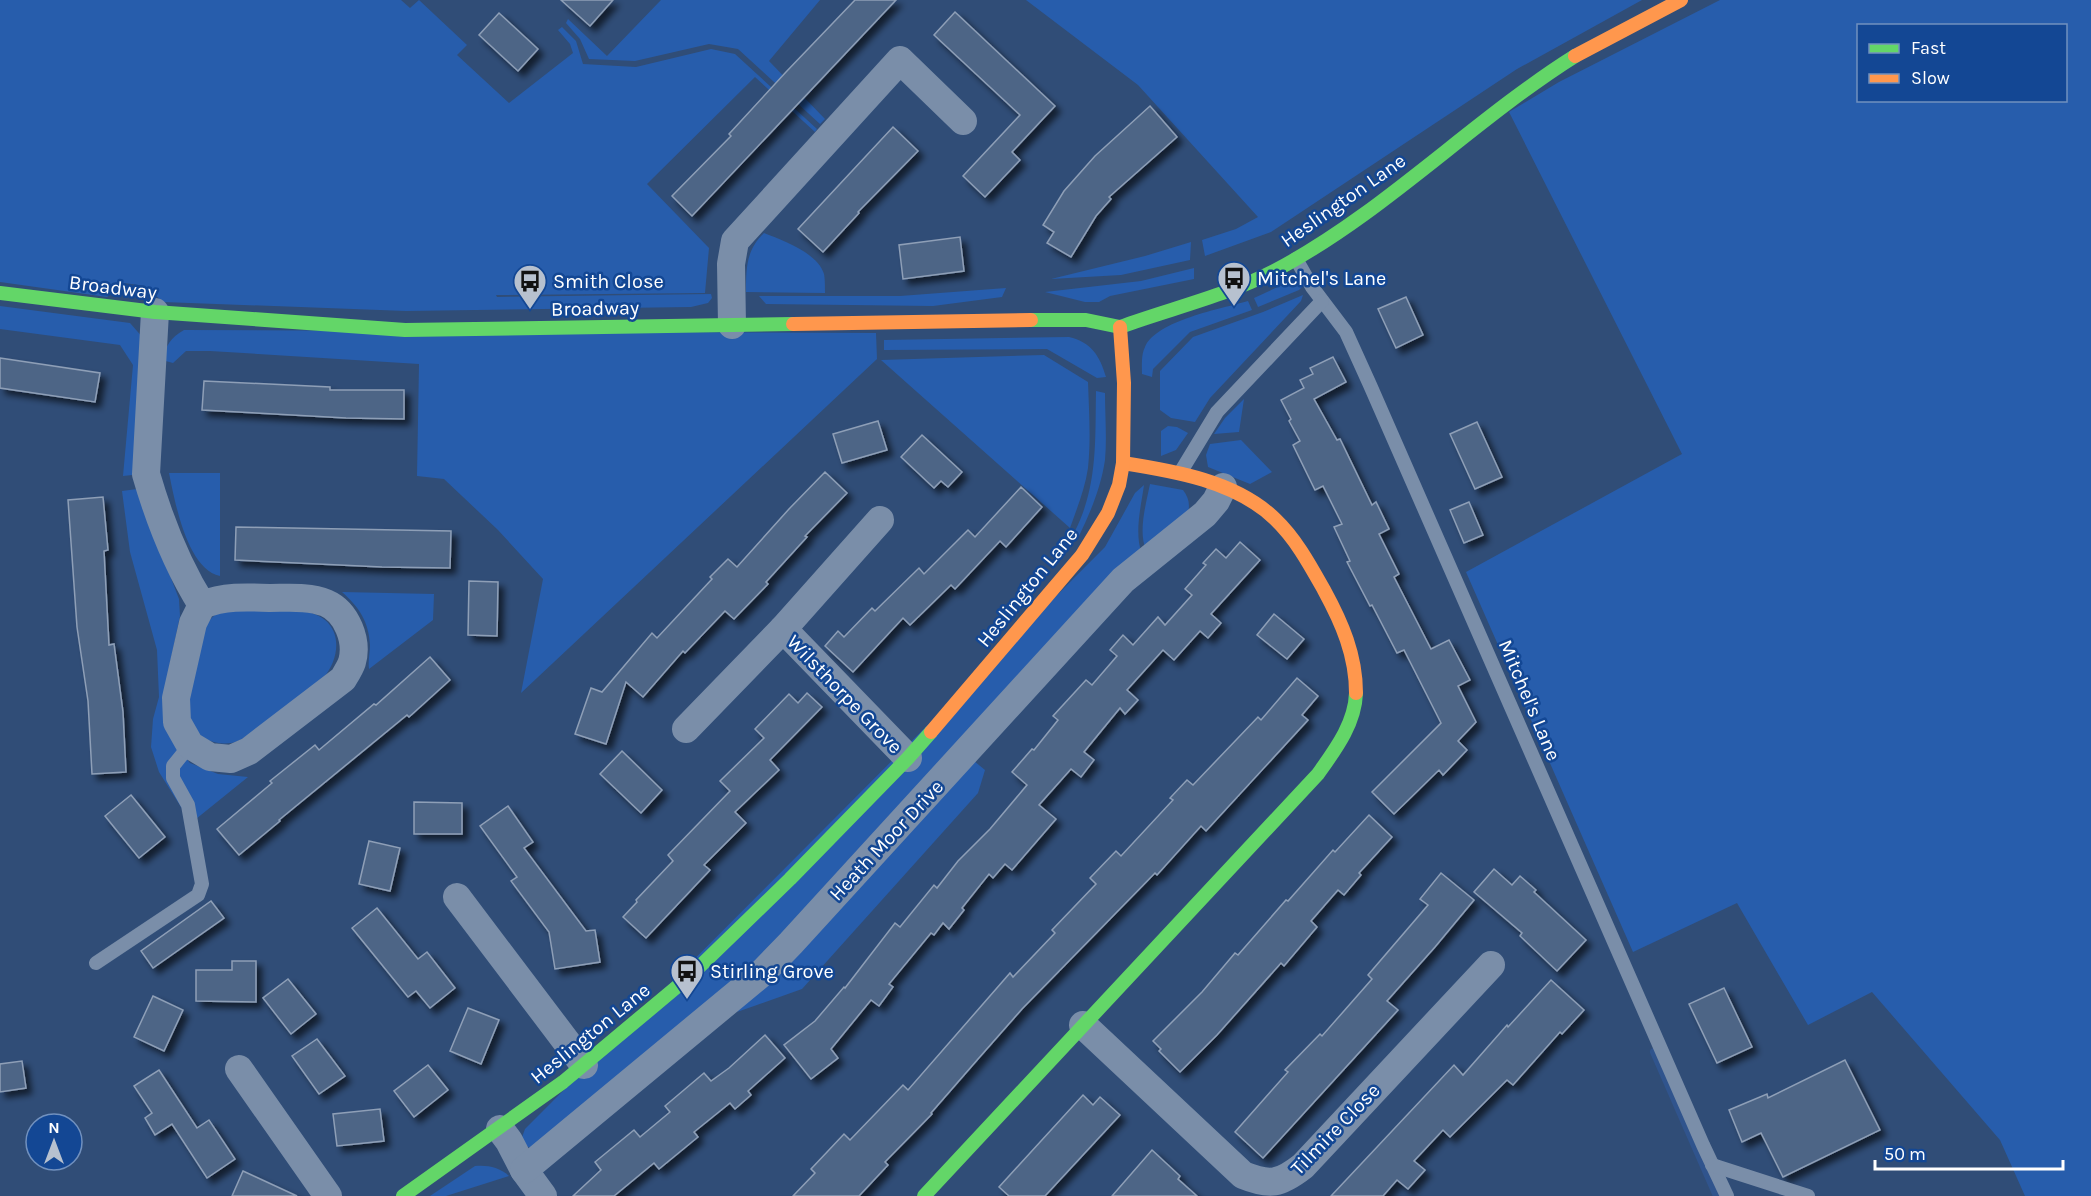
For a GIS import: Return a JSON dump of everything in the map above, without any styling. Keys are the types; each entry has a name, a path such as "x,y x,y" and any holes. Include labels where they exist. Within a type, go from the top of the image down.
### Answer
{"street":[{"name":"Heslington Lane","path":"403,1196 495,1132 584,1065 691,975 790,879 908,758 1082,555 1108,513 1119,485 1123,463 1124,383 1120,327 1219,293 1296,259 1375,204 1548,74 1615,34 1681,0"},
{"path":"732,325 731,264 735,241 900,60 963,121"},
{"name":"Broadway","path":"0,293 155,312 405,330 1045,320 1086,320 1120,327"},
{"path":"155,312 146,474 186,579 202,605"},
{"path":"933,1193 1083,1025 1318,774 1334,755 1348,731 1354,708 1357,680 1354,658 1342,625 1301,550 1263,508 1223,487 1180,473 1123,463"},
{"name":"Heath Moor Drive","path":"524,1170 762,972 1123,580 1205,514 1216,501 1223,487"},
{"name":"Wilsthorpe Grove","path":"686,729 783,629 880,520"},
{"path":"231,597 304,598 327,603 342,615 354,640 352,662 343,679 249,751 231,759 210,758 190,745 177,722 176,698 193,623 202,605 216,599 231,597"},
{"name":"Wilsthorpe Grove","path":"783,629 908,758"},
{"path":"457,897 584,1065"},
{"name":"Tilmire Close","path":"1083,1025 1243,1175 1261,1183 1276,1182 1289,1178 1303,1166 1491,965"},
{"path":"239,1069 328,1196"},
{"path":"495,1132 509,1141 524,1170 543,1196"}],"lane":[{"name":"Mitchel's Lane","path":"1296,259 1322,301 1346,332 1375,395 1727,1196"},
{"path":"1180,473 1217,412 1322,301"},
{"path":"96,963 198,895 202,884 188,805 173,778 173,766 190,745"},
{"path":"1712,1165 1808,1196"}],"shaded area":[{"path":"0,0 401,0 410,8 419,0 467,45 457,55 509,103 573,53 570,44 558,30 562,27 576,41 583,64 636,67 711,49 735,54 817,129 815,132 755,77 647,184 709,248 705,293 496,295 497,297 711,294 712,298 708,303 691,307 406,311 163,302 145,286 124,283 107,297 0,282"},
{"path":"661,0 820,0 769,61 825,119 820,124 738,49 709,44 635,61 589,59 580,39 566,23 568,19 607,56"},
{"path":"1026,0 1642,0 1517,69 1271,232 1205,256 1202,240 1236,229 1258,217 1138,85"},
{"path":"1720,0 2091,0 2091,1196 2025,1196 2000,1140 1872,992 1808,1025 1737,903 1633,952 1466,572 1682,454 1509,112 1559,82"},
{"path":"764,233 798,248 815,260 824,274 825,293 746,292 750,253"},
{"path":"1191,242 1190,260 1121,275 1051,279 1145,256"},
{"path":"1194,268 1194,279 1110,296 1099,302 1085,302 1045,292 1141,281"},
{"path":"1295,279 1303,286 1299,290 1258,307 1254,298"},
{"path":"1006,288 1002,297 933,306 766,304 759,296 900,296"},
{"path":"1303,295 1301,301 1210,398 1195,422 1171,418 1160,410 1160,371 1193,337"},
{"path":"1248,301 1252,310 1190,332 1153,369 1152,377 1142,374 1142,357 1145,347 1162,330 1191,317"},
{"path":"0,306 130,323 144,339 142,474 123,476 133,365 120,345 0,329"},
{"path":"184,330 876,333 877,359 521,693 543,579 498,530 444,479 417,476 419,364 210,351 186,351 173,363 162,360 169,343"},
{"path":"1069,337 1089,346 1101,363 1106,377 1097,378 1047,349 884,350 884,340"},
{"path":"1044,355 1088,382 1090,436 1088,468 1083,491 1070,528 881,360"},
{"path":"1096,391 1105,393 1105,460 1095,499 1079,536 1075,531 1088,497 1094,462"},
{"path":"1244,399 1239,432 1214,434 1225,418"},
{"path":"1168,426 1177,427 1188,433 1176,450 1161,456 1161,431"},
{"path":"1241,440 1272,472 1250,484 1208,467 1206,455 1210,444"},
{"path":"169,473 220,473 220,576 209,571 191,548 179,516"},
{"path":"1150,484 1183,490 1188,498 1189,507 1188,514 1146,550 1143,526"},
{"path":"1144,485 1138,529 1142,554 766,958 533,1148 528,1147 521,1140 525,1129 1105,547 1135,493"},
{"path":"137,489 179,599 180,616 168,673 174,743 190,763 218,774 248,777 191,823 159,772 151,747 153,719 159,697 157,650 130,552 122,491"},
{"path":"342,592 434,594 433,620 369,669 368,629 358,609"},
{"path":"300,609 322,618 331,626 336,648 329,671 310,689 240,740 220,743 200,736 190,720 189,697 202,633 212,617 220,611"},
{"path":"974,761 985,770 978,793 802,989 737,1012"},
{"path":"475,1166 493,1167 509,1176 446,1196 430,1196"}],"building":[{"path":"561,0 613,0 590,26"},
{"path":"855,0 896,0 692,216 672,196 731,136 729,134"},
{"path":"955,12 1055,106 1012,152 1020,160 985,197 963,176 1020,115 934,35"},
{"path":"499,13 538,49 518,71 479,35"},
{"path":"1150,106 1177,137 1109,197 1111,199 1096,216 1071,257 1047,243 1054,232 1043,225 1064,191 1095,156"},
{"path":"893,127 918,151 858,212 823,252 798,229"},
{"path":"960,237 964,271 903,279 899,245"},
{"path":"1406,297 1423,335 1396,348 1378,309"},
{"path":"1333,357 1346,382 1314,399 1337,440 1340,439 1372,505 1376,502 1389,529 1379,534 1399,574 1394,577 1431,649 1449,640 1470,680 1458,686 1476,722 1458,741 1467,750 1443,775 1439,770 1394,814 1372,792 1441,723 1404,650 1397,653 1372,605 1370,606 1347,562 1350,561 1334,527 1342,524 1323,486 1315,490 1293,445 1300,441 1281,400 1304,388 1300,380 1313,374 1310,368"},
{"path":"0,358 100,373 95,402 0,388"},
{"path":"204,381 330,387 330,390 404,390 404,419 202,410"},
{"path":"878,421 887,450 842,463 833,434"},
{"path":"1477,422 1502,477 1475,489 1450,434"},
{"path":"922,435 962,472 948,487 941,481 934,488 901,457"},
{"path":"825,472 847,493 805,536 807,537 766,582 768,584 734,619 725,611 685,653 683,651 643,697 626,682 606,744 575,734 591,688 602,692 652,633 657,638 728,559 737,567"},
{"path":"1021,487 1042,507 1006,547 1000,541 955,589 951,585 910,625 903,618 853,672 825,646 838,631 844,637 872,608 875,611 919,568 924,574 968,530 975,537"},
{"path":"103,497 108,550 104,551 109,645 114,644 123,712 126,772 92,774 88,701 77,627 68,500"},
{"path":"1469,502 1483,535 1464,543 1450,510"},
{"path":"236,527 451,531 450,568 235,560"},
{"path":"1240,542 1260,560 1211,614 1221,623 1208,638 1200,631 1174,660 1163,650 1127,690 1138,700 1125,714 1120,708 1084,752 1094,760 1081,777 1071,769 1039,805 1056,819 1012,870 1005,864 993,878 989,874 962,908 964,910 949,929 943,923 934,935 931,933 889,984 893,987 879,1006 871,1000 831,1049 838,1058 811,1079 784,1045 815,1021 845,988 895,923 900,927 934,885 937,888 958,861 990,829 1027,785 1012,772 1032,749 1034,750 1058,720 1053,716 1086,680 1092,685 1117,656 1110,650 1123,635 1133,645 1158,617 1165,625 1192,595 1185,589 1206,565 1203,563 1216,549 1226,558"},
{"path":"469,581 498,582 497,636 468,635"},
{"path":"1274,614 1304,639 1287,659 1257,635"},
{"path":"430,657 450,680 409,717 407,715 239,855 217,829 272,783 270,781 315,745 319,750 374,704 376,705"},
{"path":"1297,678 1318,696 1302,715 1308,720 1206,831 1201,826 1157,875 1155,873 1022,1009 932,1114 885,1162 888,1165 859,1196 793,1196 815,1173 811,1169 844,1134 850,1140 903,1085 908,1090 1010,973 1013,977 1055,933 1052,930 1096,884 1090,878 1116,851 1121,856 1173,800 1170,798 1187,780 1193,785 1258,717 1261,720"},
{"path":"807,693 822,707 770,760 779,770 735,812 746,823 704,865 710,870 646,938 623,917 673,861 668,855 730,791 720,781 764,738 755,729 789,694 798,703"},
{"path":"622,751 662,790 641,813 600,774"},
{"path":"131,795 165,837 139,858 105,816"},
{"path":"414,802 462,803 462,834 414,834"},
{"path":"508,806 533,842 524,848 586,931 595,930 600,962 555,969 549,932 511,881 517,877 480,826"},
{"path":"1369,815 1392,837 1359,873 1361,875 1344,895 1338,890 1311,921 1317,927 1284,966 1281,963 1217,1035 1180,1072 1159,1051 1161,1049 1153,1041 1202,992 1235,953 1238,955 1286,900 1288,901 1333,850 1335,852"},
{"path":"369,841 400,848 390,891 359,884"},
{"path":"1494,869 1512,885 1520,876 1586,940 1557,971 1520,936 1522,933 1474,892"},
{"path":"1441,873 1474,900 1387,1001 1398,1010 1263,1158 1235,1132 1288,1072 1285,1070 1320,1034 1322,1036 1372,979 1368,975 1428,905 1420,899"},
{"path":"211,901 224,918 153,968 141,951"},
{"path":"377,908 418,959 427,952 455,988 430,1008 416,991 408,997 352,928"},
{"path":"232,961 256,961 256,1002 196,1001 196,970 232,970"},
{"path":"288,979 316,1014 291,1034 263,998"},
{"path":"1551,980 1584,1010 1562,1034 1560,1032 1513,1085 1507,1080 1450,1137 1443,1130 1414,1161 1425,1170 1408,1189 1397,1180 1383,1196 1331,1196 1454,1065 1463,1075"},
{"path":"1724,988 1752,1047 1717,1063 1689,1004"},
{"path":"153,996 183,1010 164,1051 134,1037"},
{"path":"468,1008 499,1020 481,1064 450,1051"},
{"path":"765,1035 785,1058 748,1091 751,1095 735,1109 730,1103 694,1132 698,1137 659,1169 654,1163 614,1196 573,1196 601,1170 595,1162 634,1130 640,1137 670,1112 665,1106 704,1073 711,1081"},
{"path":"317,1039 345,1076 319,1094 292,1056"},
{"path":"1845,1060 1880,1130 1783,1177 1761,1133 1742,1142 1729,1110 1767,1094 1768,1098"},
{"path":"22,1061 26,1088 0,1092 0,1064"},
{"path":"428,1065 448,1090 414,1117 394,1091"},
{"path":"159,1070 197,1128 209,1120 235,1159 207,1178 172,1124 155,1135 145,1118 152,1113 134,1086"},
{"path":"1083,1095 1093,1105 1100,1097 1120,1115 1045,1196 1009,1196 999,1187"},
{"path":"380,1109 384,1141 337,1146 333,1114"},
{"path":"1152,1150 1180,1176 1178,1179 1197,1196 1112,1196"},
{"path":"243,1171 297,1196 232,1196"}],"waterway":[{"path":"1654,1052 1717,1196"}],"traffic: fast":[{"path":"1120,327 1240,286 1278,269 1318,246 1392,193 1537,81 1575,56"},
{"path":"0,293 155,312 405,330 793,324"},
{"path":"1031,320 1086,320 1120,327"},
{"path":"924,1196 1318,774 1348,726 1356,693"},
{"path":"403,1196 563,1082 691,975 790,879 931,732"}],"traffic: slow":[{"path":"1575,56 1681,0"},
{"path":"793,324 1031,320"},
{"path":"931,732 1082,555 1108,513 1119,485 1123,463 1124,383 1120,327"},
{"path":"1123,463 1204,480 1242,495 1275,519 1302,553 1337,615 1351,652 1356,693"}],"place":[{"name":"Mitchel's Lane","path":"1234,307"},
{"name":"Smith Close","path":"530,310"},
{"name":"Stirling Grove","path":"687,1000"}]}
